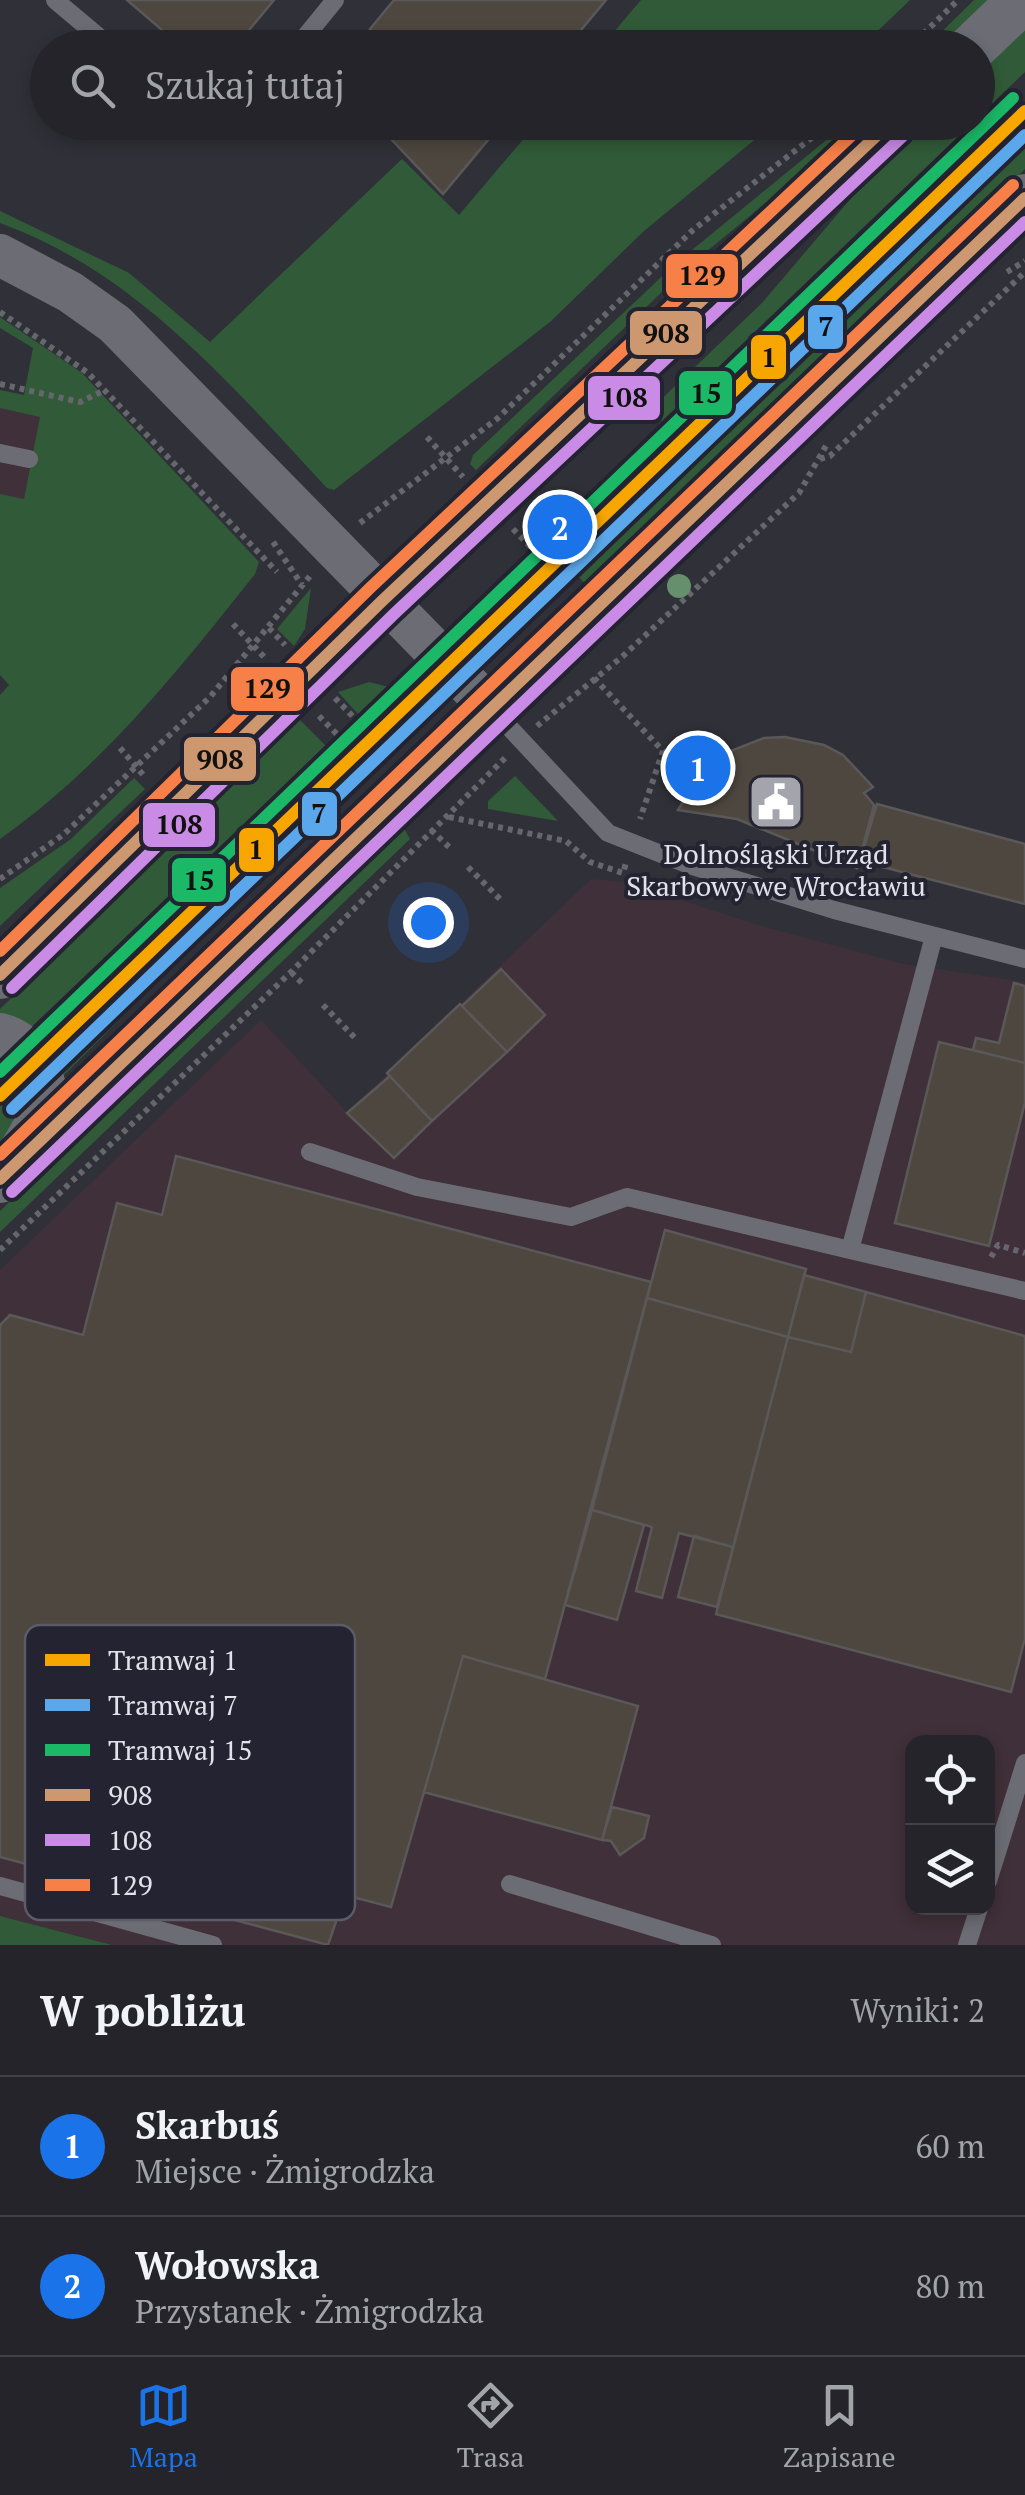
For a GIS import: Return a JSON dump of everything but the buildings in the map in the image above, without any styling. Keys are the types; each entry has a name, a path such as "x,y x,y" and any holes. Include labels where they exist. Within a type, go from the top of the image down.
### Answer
{"main road":[{"path":"991,30 1022,0"},
{"path":"9,961 382,601 873,140"},
{"path":"7,1173 415,803 494,710 1025,198"},
{"path":"0,1037 21,1047 34,1063 47,1110 7,1173"}],"street":[{"path":"0,255 70,292 115,324 382,601 494,710"}],"lane":[{"path":"55,0 91,30"},
{"path":"311,30 336,0"},
{"path":"0,453 29,459"},
{"path":"494,710 608,833 689,865 1025,959"},
{"path":"850,1250 934,936"},
{"path":"310,1152 417,1187 572,1217 627,1197 1025,1291"},
{"path":"995,1859 1025,1763"},
{"path":"510,1884 712,1945"},
{"path":"0,1886 25,1893"},
{"path":"968,1945 977,1915"},
{"path":"123,1920 213,1945"}],"path":[{"path":"927,30 958,0"},
{"path":"0,879 82,818 210,697 302,585 360,522 498,418 693,230 807,140"},
{"path":"810,460 830,456 1025,272"},
{"path":"0,312 28,328 105,390 276,572"},
{"path":"0,384 80,402 105,390"},
{"path":"260,528 302,585"},
{"path":"542,722 731,552"},
{"path":"693,575 705,578"},
{"path":"233,624 254,646 301,680 415,803 450,818 566,840 590,862 623,873 626,863"},
{"path":"269,628 301,680 415,803 450,847"},
{"path":"592,667 594,679 663,751 640,820"},
{"path":"450,818 498,765"},
{"path":"415,803 450,818"},
{"path":"0,1250 291,972 415,803"},
{"path":"468,867 502,901"},
{"path":"291,972 303,984"},
{"path":"322,1005 358,1040"},
{"path":"990,1258 998,1245 1025,1253"}],"shaded area":[{"path":"0,390 109,413 0,541"},
{"path":"591,879 625,882 761,926 904,964 1025,982 1025,1945 112,1945 0,1916 0,1270 261,1020 347,1112"}],"green space":[{"path":"641,0 910,0 879,30 615,30"},
{"path":"974,0 992,0 960,30 943,30"},
{"path":"1025,25 1025,72 995,101 995,54"},
{"path":"1025,125 1025,169 589,588 565,562"},
{"path":"523,140 754,140 644,231 550,322 334,490 327,488 217,372 138,301 49,244 0,223 0,211 129,273 210,342 402,159 459,215"},
{"path":"826,140 842,140 689,266 476,470 470,464 473,455 675,264"},
{"path":"906,140 954,140 662,421 651,409 762,303 864,183"},
{"path":"0,317 82,373 259,562 255,574 137,716 72,781 0,839 0,695 9,685 0,675 0,494 24,499 40,417 0,408 0,390 24,395 33,348 0,328"},
{"path":"311,588 305,629 294,646 277,629"},
{"path":"369,682 389,687 359,715 338,692"},
{"path":"300,720 326,746 25,1033 0,1018 0,1009"},
{"path":"515,776 558,821 488,809 488,801"},
{"path":"134,778 145,789 0,926 0,888 71,839"},
{"path":"402,825 410,839 0,1232 0,1211"},
{"path":"231,884 243,897 60,1079 50,1059"},
{"path":"0,1062 14,1074 26,1101 0,1154"},
{"path":"0,1916 112,1945 0,1945"}],"tram line":[{"name":"15","path":"995,115 1013,98"},
{"name":"1","path":"995,140 1025,111"},
{"name":"7","path":"12,1109 1025,135"},
{"name":"15","path":"0,1072 969,140"},
{"name":"1","path":"0,1096 995,140"}],"transit line":[{"name":"129","path":"0,951 370,588 847,140"},
{"name":"908","path":"0,975 382,601 872,140"},
{"name":"108","path":"12,988 394,614 899,140"},
{"name":"129","path":"0,1155 1013,185"},
{"name":"908","path":"0,1179 1025,198"},
{"name":"108","path":"12,1192 1025,222"}],"place":[{"name":"Wołowska","path":"560,527"},
{"name":"Skarbuś","path":"698,768"},
{"name":"Dolnośląski Urząd Skarbowy we Wrocławiu","path":"776,802"}]}
